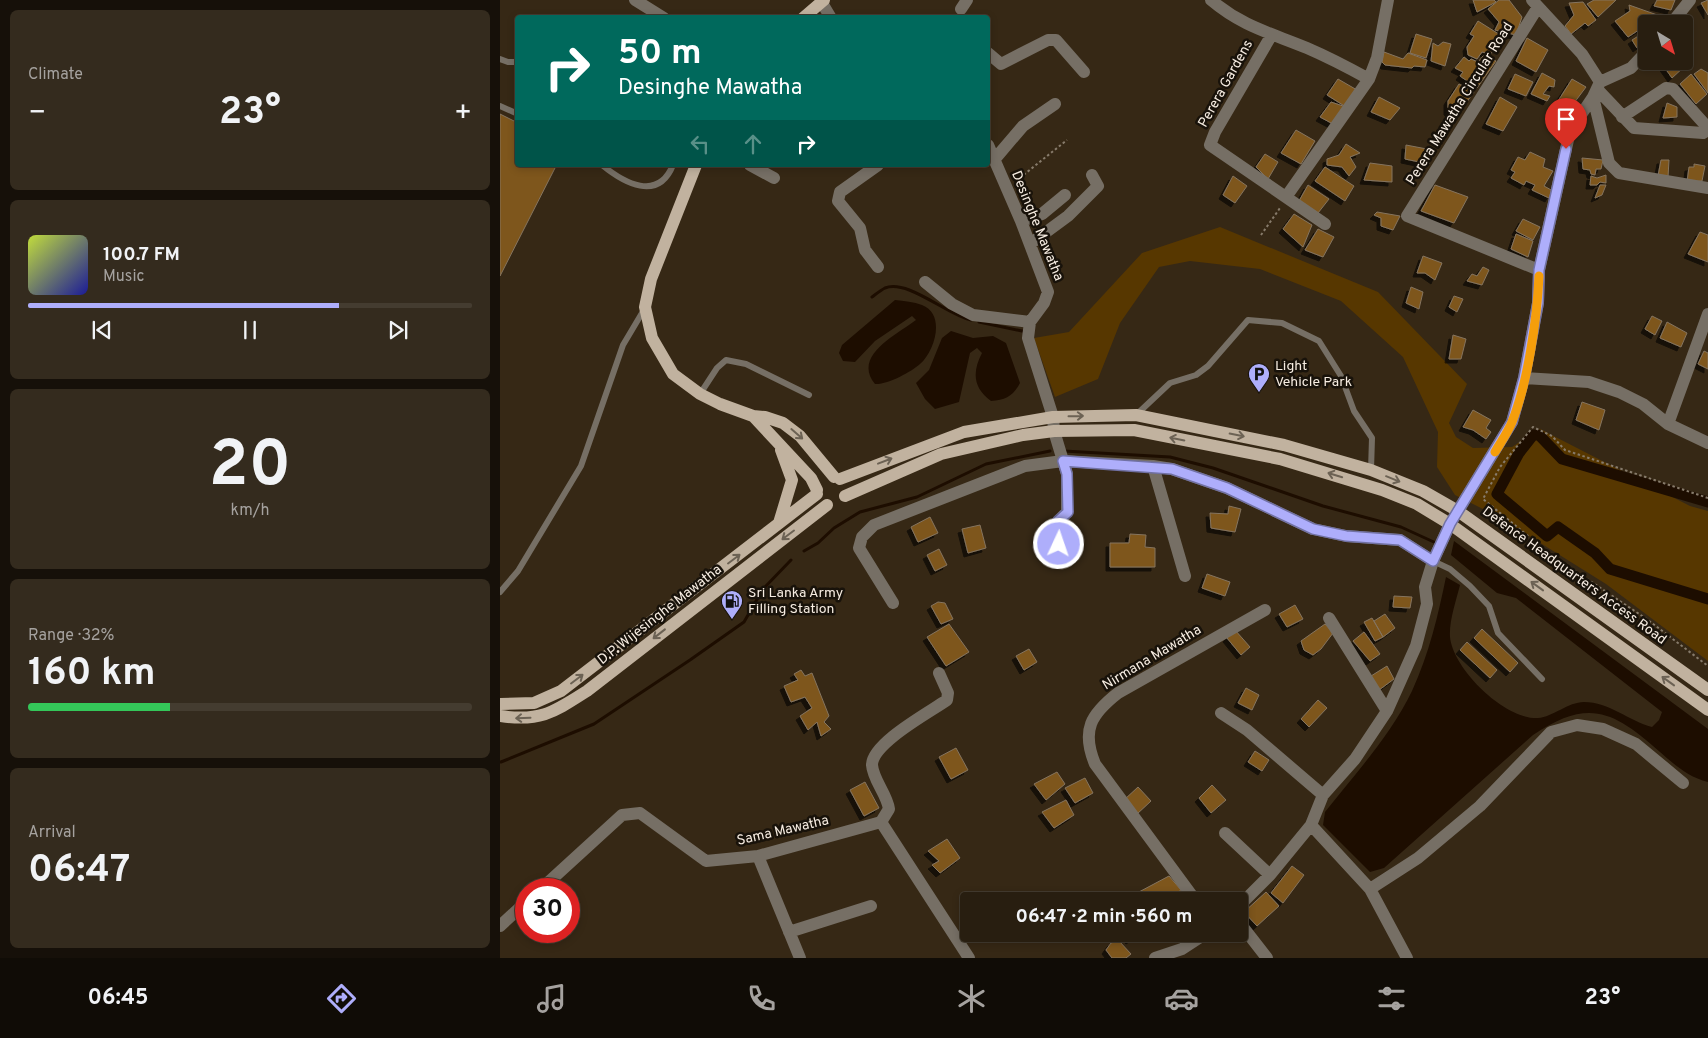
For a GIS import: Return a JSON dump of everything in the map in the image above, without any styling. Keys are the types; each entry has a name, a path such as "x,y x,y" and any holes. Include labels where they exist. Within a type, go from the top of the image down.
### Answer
{"main road":[{"path":"807,15 823,1"},
{"path":"695,167 651,279 646,307 652,338 673,374 700,394 753,416 765,417 789,427 800,436 846,487 846,496"},
{"name":"Defence Headquarters Access Road","path":"837,478 964,432 1053,417 1136,415 1284,444 1371,470 1423,491 1458,511 1708,690"},
{"path":"753,416 811,478 820,501 826,506 840,503 846,496 941,454 1023,435 1054,432 1134,430 1280,459 1382,490 1417,504 1450,524 1708,710"},
{"path":"778,525 792,480 779,444"},
{"path":"817,492 821,481 837,478"},
{"name":"D.P. Wijesinghe Mawatha","path":"500,704 534,703 561,691 778,525 817,492"},
{"name":"D.P. Wijesinghe Mawatha","path":"500,716 523,719 553,712 567,704 587,691 826,506"}],"street":[{"path":"635,0 659,15"},
{"name":"Perera Gardens","path":"1212,0 1229,15 1271,36 1307,48 1369,79"},
{"path":"1286,197 1369,79 1378,58 1388,0"},
{"path":"1678,15 1690,0"},
{"path":"823,1 830,15"},
{"path":"1535,3 1582,54 1597,90 1609,163 1620,173 1708,188"},
{"name":"Perera Mawatha Circular Road","path":"1535,3 1407,216 1539,270"},
{"name":"Perera Gardens","path":"1271,36 1215,132 1210,146 1324,224"},
{"path":"990,55 1001,64 1048,40 1056,40 1084,72"},
{"path":"1248,897 1270,875 1311,825 1323,795 1355,759 1388,711 1416,646 1427,604 1425,587 1433,561 1450,524 1512,422 1524,378 1538,303 1539,270 1570,131 1597,90 1631,68 1638,61"},
{"path":"1597,90 1622,117 1634,128 1702,132 1708,129 1673,89 1666,88 1622,117"},
{"path":"994,160 1023,126 1054,104"},
{"name":"Desinghe Mawatha","path":"990,150 1021,221 1048,292 1044,303 1030,322"},
{"path":"754,167 774,178"},
{"path":"875,167 840,192 838,201 860,228 865,250 878,268"},
{"path":"1030,244 1068,216 1098,186 1092,175"},
{"path":"1021,221 1042,214 1065,195"},
{"path":"926,282 952,304 973,315 1030,322 1028,338 1053,417 1054,432 1067,474 1068,512 1058,521 1059,544"},
{"path":"1668,424 1708,314"},
{"path":"1524,378 1589,382 1619,392 1643,404 1668,424 1708,443"},
{"path":"893,602 859,548 862,537 874,525 1025,466 1063,461 1153,466 1172,469 1227,488 1313,529 1346,536 1400,540 1433,561"},
{"path":"1153,466 1185,576"},
{"name":"Nirmana Mawatha","path":"1189,892 1095,764 1088,746 1090,727 1100,708 1118,693 1265,610"},
{"path":"1329,618 1388,711"},
{"path":"939,673 948,693 947,700 892,738 878,750 873,759 874,773 887,798 890,809 881,822 969,958"},
{"path":"1221,713 1247,730 1323,795"},
{"path":"1370,889 1418,858 1480,806 1551,732 1577,724 1603,729 1636,744 1683,783"},
{"name":"Sama Mawatha","path":"553,878 622,815 640,813 706,861 758,856 881,822"},
{"path":"1311,825 1370,889 1407,958"},
{"path":"1225,833 1270,875"},
{"path":"758,856 800,958"},
{"path":"789,932 871,906"},
{"path":"500,926 515,912"},
{"path":"1248,934 1266,958"},
{"path":"1155,958 1182,949 1193,942"}],"lane":[{"path":"500,59 515,62"},
{"path":"500,106 515,113"},
{"path":"604,167 618,178 640,187 657,185 669,174 672,167"},
{"path":"500,592 518,570 581,466 623,345 646,307"},
{"path":"1136,415 1170,383 1196,375 1208,366 1248,320 1282,323 1319,341 1341,376 1354,411 1372,438 1371,470"},
{"path":"700,394 717,368 726,360 746,364 809,395"},
{"path":"1433,561 1450,569 1489,606 1498,633 1542,679"}],"path":[{"path":"1006,188 1066,140"},
{"path":"1262,234 1286,197"},
{"path":"1708,498 1565,450 1552,436 1533,427 1500,468 1483,499 1550,554 1648,620 1708,666"}],"shaded area":[{"path":"1220,227 1378,292 1467,384 1449,423 1456,437 1473,448 1512,447 1540,429 1690,506 1708,511 1708,661 1606,584 1497,516 1455,495 1437,467 1438,432 1403,357 1341,301 1260,269 1190,261 1159,267 1120,323 1098,379 1055,397 1034,338 1069,332 1142,253"},
{"path":"895,300 919,304 929,310 934,316 936,324 934,342 925,358 916,367 892,380 875,384 869,374 869,364 873,355 888,339 916,320 912,316 875,341 855,362 843,361 839,353 842,345"},
{"path":"951,331 973,338 993,336 1006,343 1020,383 1015,391 1001,400 991,401 985,396 976,379 977,367 982,353 977,348 970,353 959,402 935,409 925,399 916,383 929,370 942,338"},
{"path":"1454,541 1708,729 1708,782 1682,770 1628,726 1614,718 1600,714 1585,713 1569,716 1552,723 1533,735 1384,868 1370,872 1323,825 1325,812 1383,739 1412,691 1432,635 1446,577 1460,585 1451,624 1450,637 1453,650 1470,677 1496,702 1511,711 1538,718 1578,703 1593,703 1610,708 1635,721 1652,727 1659,720 1662,712 1516,598 1497,593 1451,555"}],"building":[{"path":"1473,0 1494,0 1496,2 1477,12"},
{"path":"1499,0 1509,0 1522,17 1516,35 1495,30 1499,22 1488,9"},
{"path":"1594,0 1616,0 1598,17 1587,4"},
{"path":"1657,0 1675,0 1671,10 1654,6"},
{"path":"1708,0 1708,15 1701,3"},
{"path":"1583,2 1596,20 1588,26 1585,23 1571,34 1565,26 1574,15 1569,3"},
{"path":"1629,5 1657,15 1638,15 1638,31 1628,37 1615,21 1630,11"},
{"path":"1478,21 1505,38 1498,49 1494,47 1491,54 1482,52 1477,59 1468,55 1467,47 1474,36 1470,34"},
{"path":"1416,34 1432,39 1426,58 1410,53"},
{"path":"1638,36 1637,48 1632,40"},
{"path":"1527,38 1548,50 1536,72 1516,61"},
{"path":"1443,42 1451,44 1445,66 1431,61 1433,43 1438,46"},
{"path":"1384,52 1403,59 1408,53 1427,60 1425,67 1414,66 1412,68 1385,65 1382,62"},
{"path":"1484,55 1496,61 1477,88 1460,76 1463,72 1455,68 1464,57 1469,61 1471,59 1478,62"},
{"path":"1701,69 1708,73 1708,93 1694,74"},
{"path":"1666,70 1681,70 1672,78"},
{"path":"1542,73 1555,80 1554,87 1549,86 1543,94 1550,96 1547,101 1531,94"},
{"path":"1515,74 1533,82 1526,96 1508,89"},
{"path":"1691,74 1707,94 1696,104 1680,84"},
{"path":"1338,79 1357,90 1346,107 1327,95"},
{"path":"1572,79 1586,87 1571,107 1558,101"},
{"path":"1459,84 1474,92 1456,117 1448,111 1448,101"},
{"path":"1379,97 1400,108 1390,120 1371,112"},
{"path":"1500,97 1517,107 1503,131 1486,124"},
{"path":"1331,102 1346,107 1333,124 1320,117"},
{"path":"1667,103 1677,107 1677,117 1663,118"},
{"path":"500,114 515,122 515,167 555,168 500,276"},
{"path":"1296,130 1315,141 1301,164 1281,153"},
{"path":"1346,144 1360,153 1350,157 1356,167 1349,176 1342,167 1327,165 1327,159 1339,155"},
{"path":"1406,145 1432,150 1429,164 1405,159"},
{"path":"1530,152 1545,159 1543,167 1553,171 1544,186 1553,191 1549,198 1532,190 1535,185 1526,181 1524,185 1511,178 1515,172 1511,170 1518,157 1525,160"},
{"path":"1265,154 1278,162 1268,179 1256,167"},
{"path":"1582,158 1603,160 1601,169 1596,169 1595,175 1591,174 1590,170 1583,169"},
{"path":"1661,160 1669,160 1668,177 1658,176"},
{"path":"1370,163 1392,166 1392,182 1364,180"},
{"path":"1694,164 1705,166 1702,181 1687,182 1689,167 1694,167"},
{"path":"1325,167 1354,186 1345,201 1315,181"},
{"path":"1606,175 1606,183 1600,182 1597,185 1590,185 1591,176 1597,178"},
{"path":"1233,176 1247,186 1235,203 1223,195"},
{"path":"1308,185 1329,199 1318,213 1299,201"},
{"path":"1435,185 1468,197 1454,223 1421,211"},
{"path":"1600,185 1606,185 1602,195 1595,198"},
{"path":"1377,212 1400,216 1393,230 1381,226 1381,218 1374,215"},
{"path":"1294,214 1312,225 1303,247 1283,229"},
{"path":"1523,219 1540,227 1533,240 1516,231"},
{"path":"1318,229 1334,237 1323,257 1305,250"},
{"path":"1700,232 1708,235 1708,262 1688,254"},
{"path":"1516,234 1533,241 1528,257 1511,249"},
{"path":"1423,256 1442,263 1435,280 1425,273 1417,273"},
{"path":"1483,267 1489,270 1482,285 1467,281 1472,274 1477,276"},
{"path":"1411,287 1423,292 1419,309 1406,303"},
{"path":"1454,296 1463,299 1457,312 1449,307"},
{"path":"1652,316 1662,321 1655,335 1645,329"},
{"path":"1667,322 1687,333 1681,347 1660,338"},
{"path":"1453,335 1466,339 1461,359 1449,359"},
{"path":"1704,351 1708,353 1708,369 1698,364"},
{"path":"1582,402 1605,410 1599,430 1576,420"},
{"path":"1473,410 1491,420 1486,428 1491,432 1486,439 1473,430 1463,427"},
{"path":"1229,506 1241,509 1235,532 1211,528 1210,513 1228,514"},
{"path":"930,517 938,533 918,542 911,527"},
{"path":"980,525 986,548 968,553 962,529"},
{"path":"1130,534 1146,535 1145,547 1155,548 1155,567 1110,567 1110,543 1129,543"},
{"path":"939,549 947,565 935,571 927,555"},
{"path":"1207,574 1230,582 1225,596 1202,588"},
{"path":"1394,596 1412,597 1410,608 1393,607"},
{"path":"938,602 945,603 953,619 941,624 931,606"},
{"path":"1295,605 1303,619 1287,627 1279,614"},
{"path":"1385,614 1395,628 1383,637 1374,621"},
{"path":"1372,618 1383,637 1375,641 1364,622"},
{"path":"949,624 969,652 946,666 927,637"},
{"path":"1325,624 1333,633 1321,649 1313,655 1304,650 1301,641"},
{"path":"1482,629 1518,663 1510,672 1474,638"},
{"path":"1235,630 1250,647 1241,655 1227,638"},
{"path":"1364,632 1380,654 1370,661 1353,641"},
{"path":"1467,642 1497,670 1490,678 1460,650"},
{"path":"1029,649 1037,662 1024,670 1016,656"},
{"path":"1387,666 1394,679 1379,690 1371,676"},
{"path":"801,670 805,676 812,673 829,716 824,722 831,729 821,736 817,722 808,730 800,716 812,708 805,697 791,702 784,686 798,680 794,674"},
{"path":"1246,688 1259,695 1252,710 1238,703"},
{"path":"1318,700 1327,708 1309,727 1301,719"},
{"path":"956,748 968,770 951,779 939,757"},
{"path":"1255,751 1269,760 1262,771 1248,762"},
{"path":"1057,772 1065,784 1046,800 1034,784"},
{"path":"1085,778 1093,793 1075,803 1065,788"},
{"path":"865,782 879,808 864,816 850,790"},
{"path":"1212,785 1226,800 1211,813 1199,798"},
{"path":"1138,787 1151,801 1137,814 1124,800"},
{"path":"1066,800 1074,815 1054,828 1042,812"},
{"path":"947,839 960,858 940,873 932,865 939,861 928,851"},
{"path":"1292,866 1304,875 1283,903 1271,893"},
{"path":"1169,876 1181,890 1178,892 1139,892"},
{"path":"1266,892 1279,906 1257,926 1248,916 1248,908"},
{"path":"1120,942 1131,954 1126,958 1112,958 1106,950 1111,943"}],"waterway":[{"path":"872,297 885,288 905,288 961,317 971,320"},
{"path":"979,322 1022,331"},
{"path":"1708,502 1562,459 1539,435 1533,435 1519,453 1497,494 1547,536 1558,527 1595,553 1610,569 1708,599"},
{"path":"804,551 818,543 834,528 860,512 917,497 986,464 1050,451"},
{"path":"1064,451 1170,457 1213,468 1323,506 1401,527 1436,543"},
{"path":"501,762 594,724 690,660 744,622 763,589 791,560"}],"slow traffic":[{"path":"1495,452 1512,422 1524,378 1538,303 1539,276"}],"place":[{"name":"Light Vehicle Park","path":"1259,393"},
{"name":"Sri Lanka Army Filling Station","path":"732,620"}],"route":[{"path":"1059,544 1058,521 1068,512 1067,474 1063,461 1153,466 1172,469 1227,488 1313,529 1346,536 1400,540 1433,561 1450,524 1470,495 1512,422 1524,378 1538,303 1539,270 1566,149"}]}
